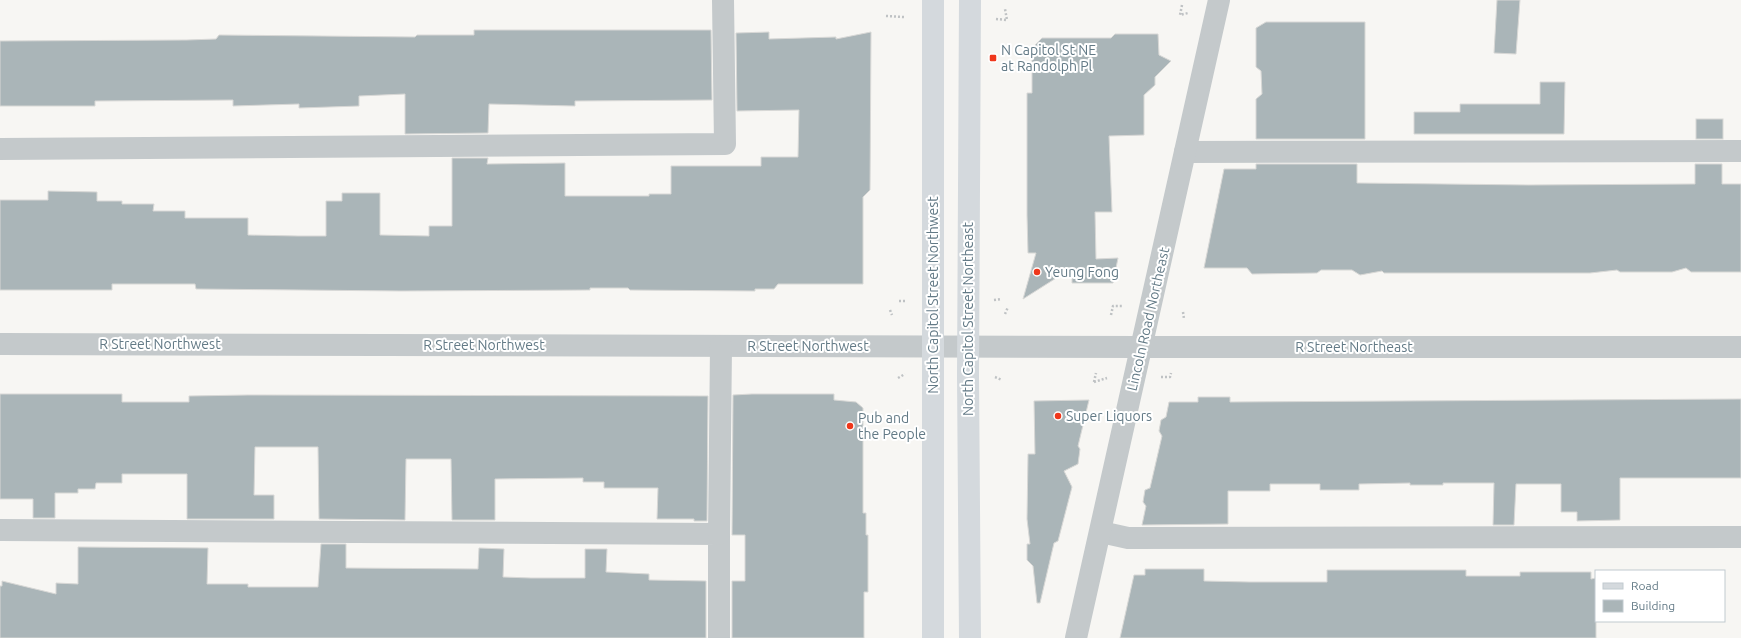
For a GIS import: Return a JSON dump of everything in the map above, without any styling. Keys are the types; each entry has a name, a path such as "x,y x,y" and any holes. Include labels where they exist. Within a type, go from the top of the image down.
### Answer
{"main road":[{"name":"North Capitol Street Northwest","path":"933,0 934,638"},
{"name":"North Capitol Street Northeast","path":"970,0 968,346 970,638"}],"street":[{"path":"0,149 725,144 723,0"},
{"name":"Lincoln Road Northeast","path":"1076,638 1220,0"},
{"path":"1185,152 1741,151"},
{"name":"R Street Northwest","path":"0,344 968,346"},
{"path":"719,638 721,346"},
{"name":"R Street Northeast","path":"968,346 1741,347"},
{"path":"0,530 719,534"},
{"path":"1101,532 1128,538 1741,537"}],"path":[{"path":"1182,5 1180,15 1188,13"},
{"path":"994,19 1007,20 1005,9"},
{"path":"886,16 904,17"},
{"path":"899,301 905,301"},
{"path":"1005,314 1008,306"},
{"path":"1111,315 1113,306 1124,306"},
{"path":"890,310 892,315"},
{"path":"1184,312 1184,319"},
{"path":"898,378 905,374"},
{"path":"995,377 1002,380"},
{"path":"1094,382 1107,378"}],"building":[{"path":"1497,0 1520,0 1516,54 1494,53"},
{"path":"1266,22 1365,22 1365,139 1256,139 1256,99 1262,94 1261,71 1256,67 1256,28"},
{"path":"474,30 711,30 712,100 575,101 575,106 489,104 488,133 405,134 405,94 359,96 359,106 299,108 299,104 233,106 233,100 95,101 95,106 0,106 0,41 187,40 216,39 219,35 415,37 417,35 474,35"},
{"path":"769,32 769,39 836,37 836,39 871,32 870,190 863,197 863,284 778,284 774,289 755,289 755,291 630,290 628,288 590,288 590,290 401,291 196,289 195,284 112,284 112,290 0,290 0,200 48,200 48,191 97,192 97,201 122,201 122,204 154,204 153,211 185,211 185,218 248,218 248,235 298,236 326,236 326,201 342,201 342,193 380,193 380,235 429,236 429,226 452,226 452,158 488,158 487,164 565,163 565,196 649,196 649,194 671,194 671,166 761,166 761,157 798,157 799,110 737,111 736,33"},
{"path":"1115,34 1158,34 1159,55 1171,61 1155,77 1155,85 1144,95 1144,135 1109,136 1112,212 1095,212 1096,259 1118,258 1113,283 1072,283 1072,268 1023,299 1036,253 1028,253 1027,215 1027,93 1032,93 1032,48 1042,38 1111,38"},
{"path":"1540,82 1565,82 1564,134 1414,134 1414,112 1460,112 1460,104 1540,104"},
{"path":"1696,119 1723,119 1723,139 1696,139"},
{"path":"1256,164 1357,164 1357,183 1529,185 1695,184 1695,164 1722,164 1722,184 1741,184 1741,272 1691,272 1686,268 1672,272 1620,272 1617,270 1590,273 1384,273 1382,271 1360,275 1352,270 1321,270 1317,273 1252,274 1247,268 1204,268 1224,169 1256,169"},
{"path":"0,394 122,394 122,402 189,402 189,396 248,395 708,396 707,521 694,521 694,519 657,519 658,488 604,488 604,482 583,482 583,478 495,479 495,520 452,520 451,459 406,459 405,520 319,519 318,447 255,447 254,495 274,495 274,519 187,519 187,474 122,474 122,483 96,483 95,489 78,489 78,493 55,493 55,518 33,518 33,499 0,499"},
{"path":"834,394 834,400 856,402 863,408 863,513 866,513 866,535 868,535 868,592 864,592 864,638 732,638 732,581 745,581 745,535 732,535 733,395"},
{"path":"1198,397 1230,397 1230,402 1741,399 1741,478 1620,478 1620,520 1577,521 1577,512 1561,512 1561,484 1516,484 1514,525 1493,525 1494,483 1443,483 1443,485 1410,485 1410,483 1359,484 1359,490 1320,490 1320,484 1270,484 1270,491 1228,491 1228,524 1142,525 1146,506 1143,502 1145,490 1150,488 1162,436 1159,431 1161,420 1166,417 1169,402 1198,402"},
{"path":"1089,400 1078,446 1080,449 1078,464 1064,471 1072,487 1058,541 1054,543 1040,603 1037,603 1033,566 1027,560 1027,544 1030,544 1027,519 1028,454 1035,454 1034,401"},
{"path":"321,544 346,544 346,568 478,569 479,548 504,549 503,577 531,578 585,578 585,549 607,549 606,572 649,574 649,580 706,581 706,638 0,638 0,586 2,586 2,581 56,594 56,583 78,584 78,547 208,548 207,584 248,584 248,587 318,587"},
{"path":"1145,569 1204,569 1204,581 1327,582 1327,570 1466,570 1466,576 1520,576 1520,572 1591,572 1591,579 1595,578 1596,638 1120,638 1134,575 1145,575"}],"place":[{"name":"N Capitol St NE at Randolph Pl","path":"993,58"},
{"name":"Yeung Fong","path":"1037,272"},
{"name":"Super Liquors","path":"1058,416"},
{"name":"Pub and the People","path":"850,426"}]}
